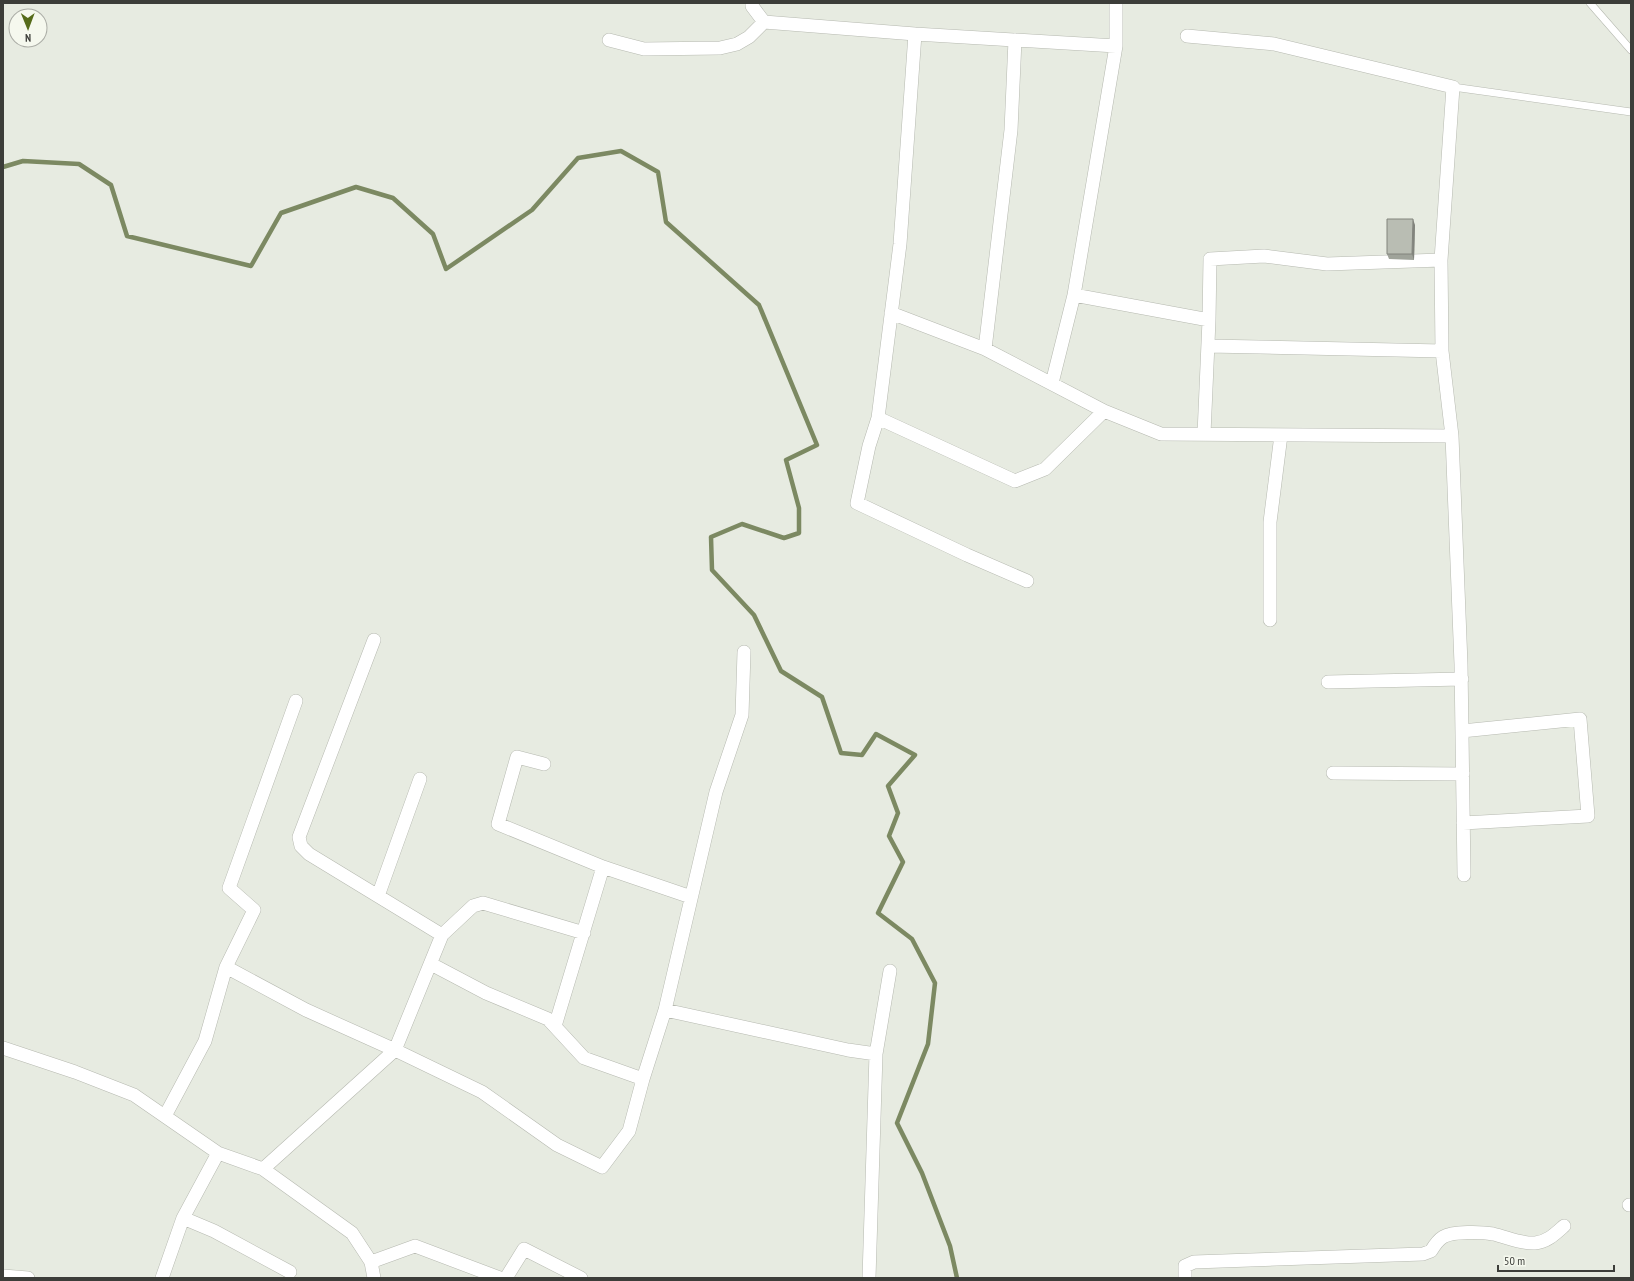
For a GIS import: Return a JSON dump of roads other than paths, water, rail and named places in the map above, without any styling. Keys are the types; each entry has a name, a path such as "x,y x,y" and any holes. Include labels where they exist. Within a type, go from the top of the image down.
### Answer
{"street":[{"path":"752,3 752,6 764,22 915,34 1116,46"},
{"path":"1052,383 1074,295 1116,46 1116,3"},
{"path":"609,40 644,48 720,48 737,44 749,37 764,22"},
{"path":"915,34 900,244 878,418 869,446 857,503 967,555 1027,581"},
{"path":"1187,36 1274,44 1453,87 1440,260 1442,351 1452,436 1462,679 1464,875"},
{"path":"985,349 1011,130 1015,40"},
{"path":"1204,434 1210,259 1264,256 1327,264 1440,260"},
{"path":"1074,295 1209,320"},
{"path":"891,313 985,349 1104,411 1161,434 1452,436"},
{"path":"1208,346 1442,351"},
{"path":"878,418 1015,481 1045,469 1104,411"},
{"path":"1270,620 1270,522 1281,434"},
{"path":"374,640 299,837 301,846 309,854 442,935"},
{"path":"226,967 306,1010 395,1050 482,1092 557,1145 602,1168 630,1130 643,1079 665,1010 716,792 742,715 744,652"},
{"path":"1328,682 1462,679"},
{"path":"165,1116 205,1041 226,967 254,910 229,888 296,701"},
{"path":"1462,731 1580,719 1588,816 1463,823"},
{"path":"544,764 516,757 498,824 603,867 691,897"},
{"path":"1333,774 1463,774"},
{"path":"378,896 420,779"},
{"path":"555,1026 603,867"},
{"path":"263,1169 395,1050 442,935 473,906 483,903 584,933"},
{"path":"431,964 486,993 548,1019 584,1058 643,1079"},
{"path":"870,1278 876,1054 890,971"},
{"path":"665,1010 876,1054"},
{"path":"3,1048 76,1072 134,1095 218,1153 263,1169 352,1233 371,1262 374,1278"},
{"path":"162,1278 183,1218 218,1153"},
{"path":"183,1218 214,1231 290,1272"},
{"path":"1184,1278 1185,1266 1194,1262 1423,1254 1431,1251 1434,1245 1444,1236 1461,1233 1491,1234 1521,1242 1536,1243 1548,1239 1564,1226"},
{"path":"371,1262 415,1246 500,1278"},
{"path":"506,1278 524,1249 581,1278"},
{"path":"3,1276 28,1278"}],"lane":[{"path":"1590,3 1631,50"},
{"path":"1453,87 1631,112"}],"waterway":[{"path":"3,167 23,161 79,164 111,185 127,236 251,266 281,213 356,187 393,198 433,234 446,269 532,210 578,158 621,151 658,172 666,222 759,305 817,445 786,460 799,508 799,533 784,538 742,524 711,537 712,570 754,615 781,671 822,697 841,753 862,755 876,734 915,755 888,786 898,813 889,836 903,862 878,913 912,939 935,983 928,1044 897,1123 922,1173 950,1246 957,1278"}]}
